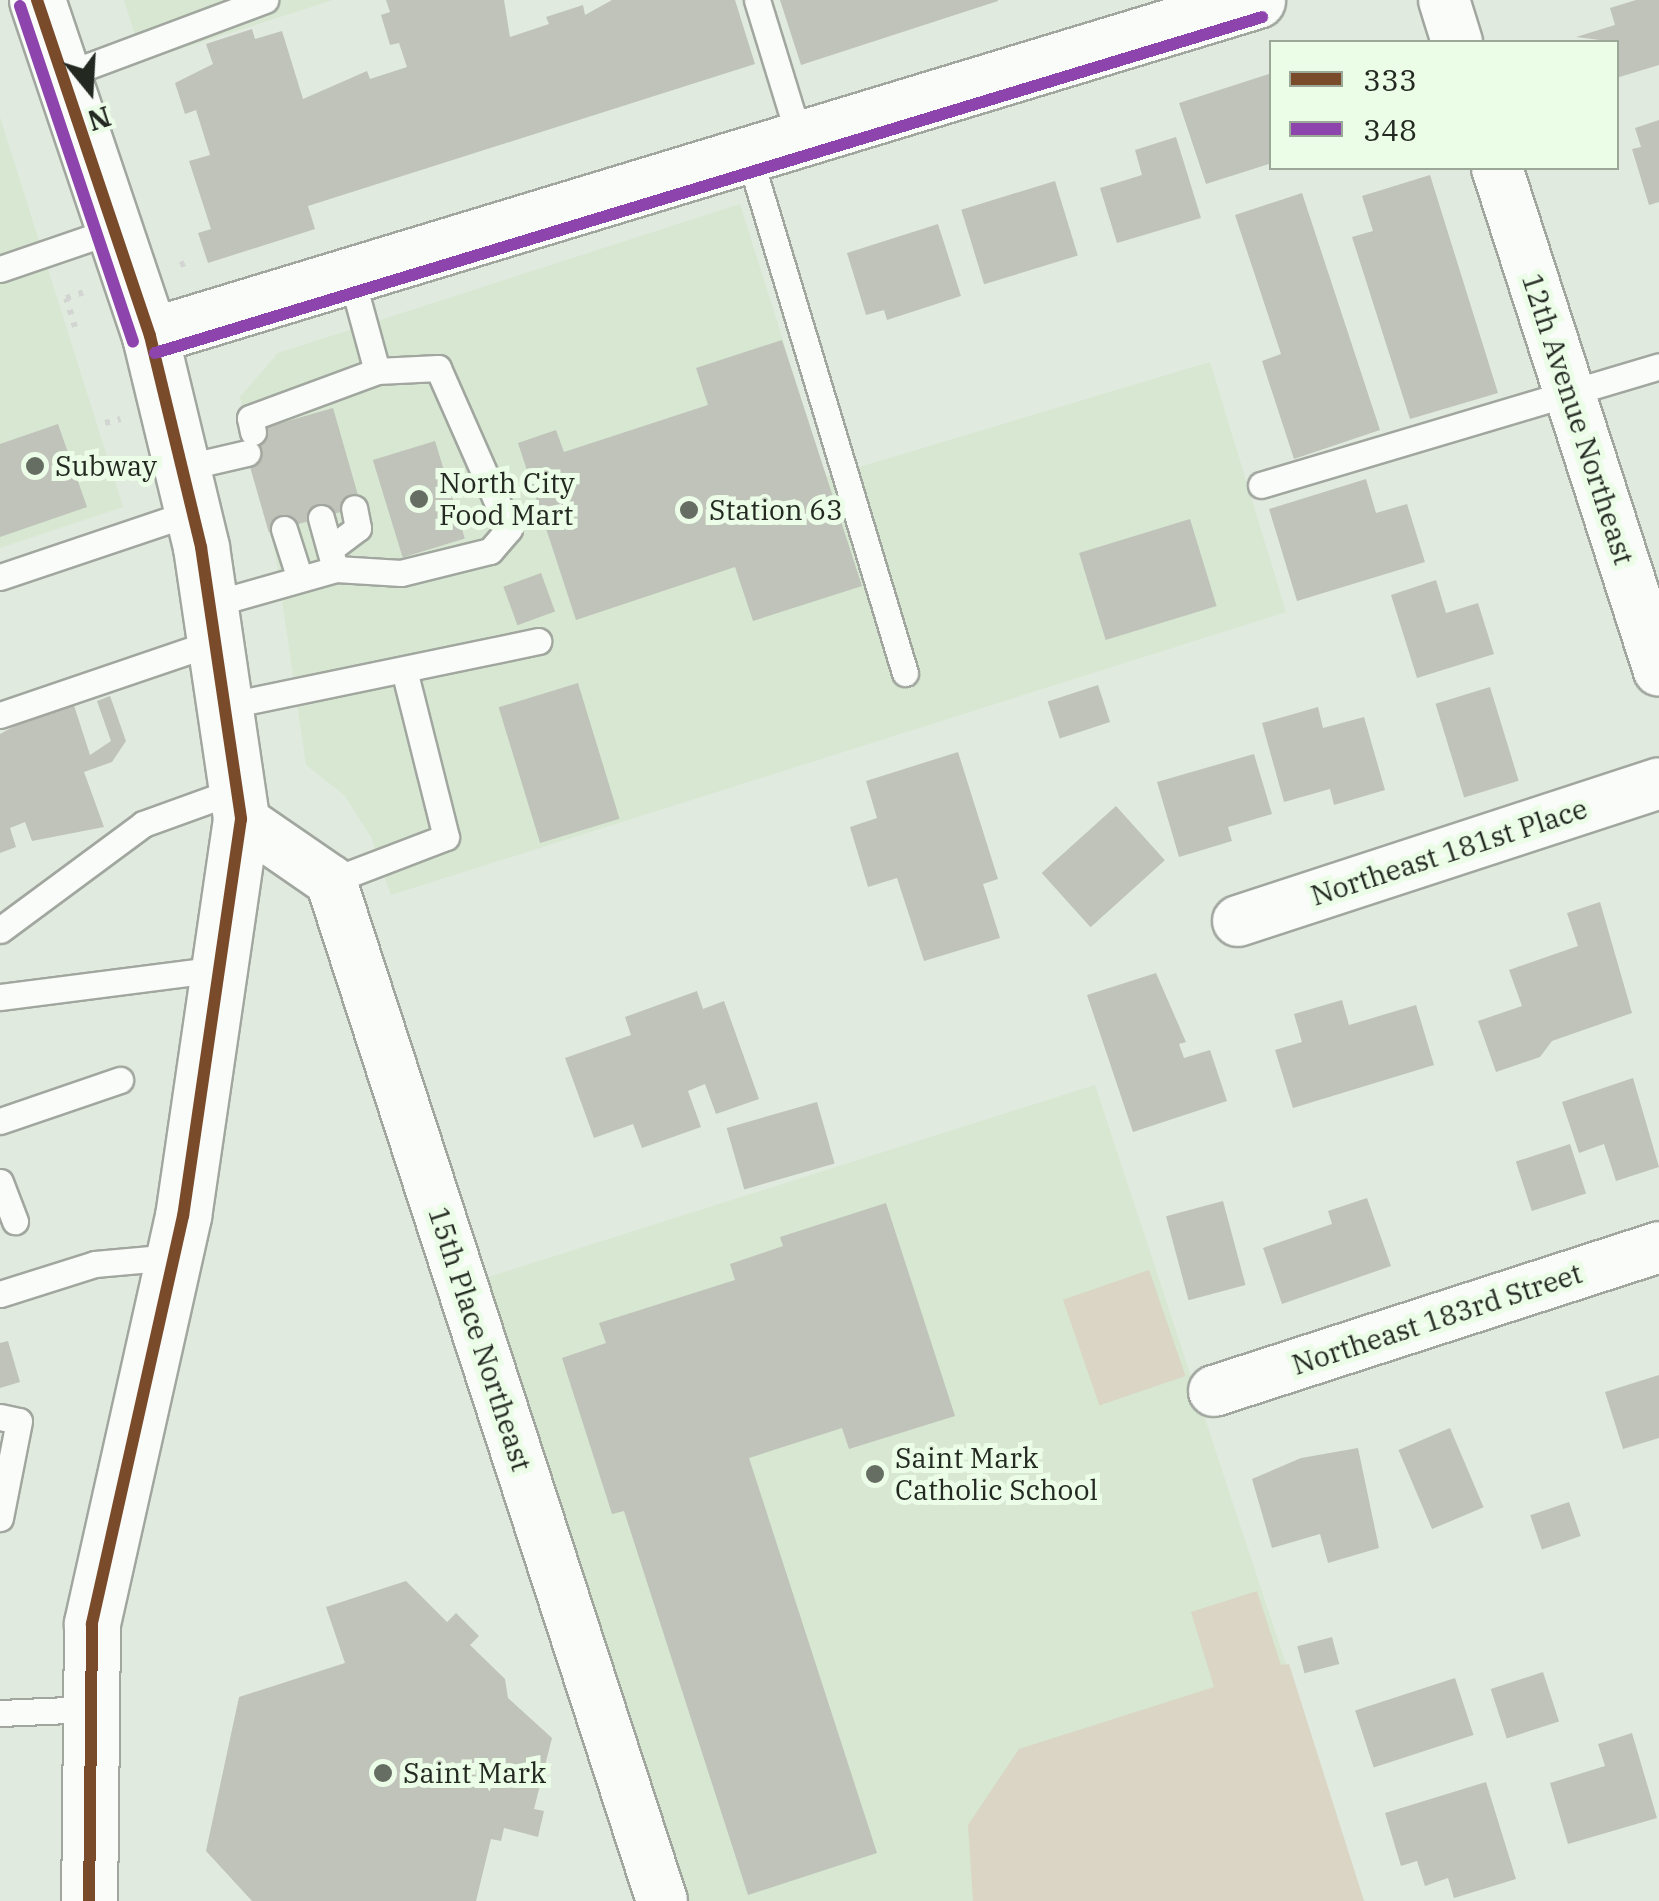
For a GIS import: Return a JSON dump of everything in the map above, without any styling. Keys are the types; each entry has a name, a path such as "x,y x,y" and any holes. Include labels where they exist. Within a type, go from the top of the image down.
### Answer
{"main road":[{"path":"37,0 150,336 187,490 212,623 239,805 219,969 173,1257 92,1624 89,1901"},
{"path":"150,336 775,151 1257,0"}],"street":[{"path":"1444,0 1456,40"},
{"name":"12th Avenue Northeast","path":"1498,170 1659,671"},
{"name":"Northeast 181st Place","path":"1238,922 1659,783"},
{"path":"239,805 332,881"},
{"name":"15th Place Northeast","path":"332,881 662,1901"},
{"name":"Northeast 183rd Street","path":"1214,1391 1659,1247"}],"lane":[{"path":"62,76 265,0"},
{"path":"757,0 775,151 905,673"},
{"path":"0,269 114,230"},
{"path":"351,276 376,371"},
{"path":"1262,485 1659,366"},
{"path":"0,577 187,490 250,442 250,418 289,413 324,401 376,371 438,368 509,529 490,551 401,573 333,559"},
{"path":"0,715 212,623 300,579 333,559 358,528 354,508"},
{"path":"321,518 333,559"},
{"path":"284,529 300,579"},
{"path":"225,706 538,642"},
{"path":"332,881 446,836 404,670"},
{"path":"0,930 143,824 239,805"},
{"path":"0,997 219,969"},
{"path":"0,1121 120,1080"},
{"path":"0,1182 15,1221"},
{"path":"0,1294 95,1264 173,1257"},
{"path":"0,1418 20,1421 0,1518"},
{"path":"0,1713 90,1709"}],"path":[{"path":"180,265 190,261"},
{"path":"75,327 66,298 89,291"}],"shaded area":[{"path":"124,0 333,0 143,61"},
{"path":"0,117 123,507 0,548"},
{"path":"740,204 826,477 1210,362 1286,612 391,895 371,837 344,795 306,765 276,558 240,397 278,353"},
{"name":"Saint Mark Catholic School","path":"1095,1085 1364,1901 662,1901 463,1285"},
{"path":"1149,1270 1185,1376 1099,1406 1063,1300"},
{"path":"1257,1591 1281,1665 1289,1664 1364,1901 973,1901 968,1825 1019,1749 1214,1687 1191,1612"}],"building":[{"path":"386,0 504,0 510,37 549,24 546,17 583,5 585,15 612,0 735,0 755,64 308,206 315,229 208,263 198,233 211,229 189,161 210,155 196,110 185,114 175,83 213,64 206,44 252,29 255,39 282,31 303,99 367,71 370,79 407,67 399,43 390,45 381,15 390,12"},
{"path":"780,0 998,0 998,1 801,65"},
{"path":"1636,0 1659,0 1659,65 1619,77 1619,40 1576,37 1615,25 1610,8"},
{"path":"1269,74 1269,164 1206,184 1179,103"},
{"path":"1659,120 1659,202 1649,205 1632,149 1641,147 1635,128"},
{"path":"1176,137 1201,218 1117,243 1100,188 1142,175 1135,150"},
{"path":"1430,175 1498,393 1410,419 1352,237 1373,231 1362,196"},
{"path":"1055,181 1078,256 984,284 961,210"},
{"path":"1302,193 1380,430 1294,459 1262,361 1281,354 1235,215"},
{"path":"938,224 961,296 887,320 884,310 866,315 847,253"},
{"name":"Station 63","path":"782,340 862,586 753,621 735,567 576,620 518,443 556,430 564,452 708,405 696,368"},
{"path":"333,408 361,506 269,533 241,434"},
{"path":"58,424 87,507 0,537 0,444"},
{"name":"North City Food Mart","path":"435,441 465,539 403,558 373,460"},
{"path":"1366,479 1376,513 1407,504 1425,562 1297,601 1269,509"},
{"path":"1190,519 1217,606 1106,640 1079,553"},
{"path":"541,573 555,612 517,625 503,587"},
{"path":"1436,580 1446,613 1478,603 1494,654 1417,678 1391,595"},
{"path":"578,683 620,819 540,843 499,707"},
{"path":"1098,685 1110,722 1060,738 1048,701"},
{"path":"1490,687 1519,781 1464,797 1435,704"},
{"path":"71,696 90,755 111,741 97,701 110,696 126,741 112,762 84,772 104,827 32,841 25,822 10,828 16,847 0,853 0,734"},
{"path":"1318,707 1323,728 1364,717 1385,790 1334,805 1330,789 1284,802 1262,723"},
{"path":"958,752 998,879 983,884 1000,938 924,961 897,878 868,887 850,827 877,818 866,781"},
{"path":"1254,754 1272,814 1228,827 1232,841 1179,857 1157,782"},
{"path":"1116,806 1165,860 1091,927 1042,873"},
{"path":"1600,902 1632,1013 1552,1041 1540,1057 1496,1072 1478,1021 1522,1006 1509,970 1578,946 1567,913"},
{"path":"1156,973 1186,1042 1179,1044 1184,1058 1210,1050 1227,1101 1133,1132 1087,995"},
{"path":"697,991 703,1009 724,1001 759,1099 716,1114 705,1084 688,1091 701,1127 642,1148 633,1124 594,1138 565,1058 631,1035 625,1017"},
{"path":"1342,1000 1349,1025 1416,1005 1434,1065 1293,1108 1275,1050 1302,1042 1294,1014"},
{"path":"1633,1078 1659,1167 1616,1181 1604,1144 1579,1153 1562,1102"},
{"path":"817,1102 835,1164 744,1189 727,1128"},
{"path":"1570,1144 1586,1193 1532,1211 1516,1162"},
{"path":"1367,1198 1391,1266 1282,1304 1263,1248 1332,1224 1328,1211"},
{"path":"1223,1201 1246,1285 1189,1300 1166,1216"},
{"path":"886,1203 955,1416 849,1449 842,1428 749,1458 877,1853 748,1895 624,1511 612,1514 562,1358 606,1343 599,1323 735,1280 730,1264 783,1246 780,1237"},
{"path":"8,1341 20,1382 0,1388 0,1343"},
{"path":"1659,1375 1659,1438 1623,1449 1605,1392"},
{"path":"1450,1428 1484,1507 1432,1529 1398,1450"},
{"path":"1358,1448 1379,1548 1328,1563 1320,1534 1272,1548 1252,1479 1301,1458"},
{"path":"1569,1502 1581,1536 1542,1549 1530,1515"},
{"name":"Saint Mark","path":"406,1581 447,1622 456,1613 479,1636 470,1645 505,1679 508,1698 552,1738 534,1809 544,1811 538,1837 504,1828 501,1841 491,1839 476,1901 252,1901 206,1851 239,1697 345,1663 326,1607"},
{"path":"1332,1637 1339,1664 1304,1673 1297,1646"},
{"path":"1543,1672 1559,1721 1507,1738 1491,1689"},
{"path":"1455,1678 1474,1735 1374,1768 1355,1710"},
{"path":"1632,1733 1657,1818 1568,1844 1550,1783 1605,1766 1598,1744"},
{"path":"1486,1782 1516,1879 1454,1898 1448,1878 1425,1886 1417,1861 1401,1866 1385,1813"}],"transit line":[{"name":"333","path":"37,0 150,336 201,547 241,819 183,1216 92,1624 89,1901"},
{"name":"348","path":"20,6 133,342"},
{"name":"348","path":"155,353 1262,17"}],"place":[{"name":"Subway","path":"35,466"},
{"name":"North City Food Mart","path":"419,499"},
{"name":"Station 63","path":"689,510"},
{"name":"Saint Mark Catholic School","path":"875,1474"},
{"name":"Saint Mark","path":"383,1773"}]}
